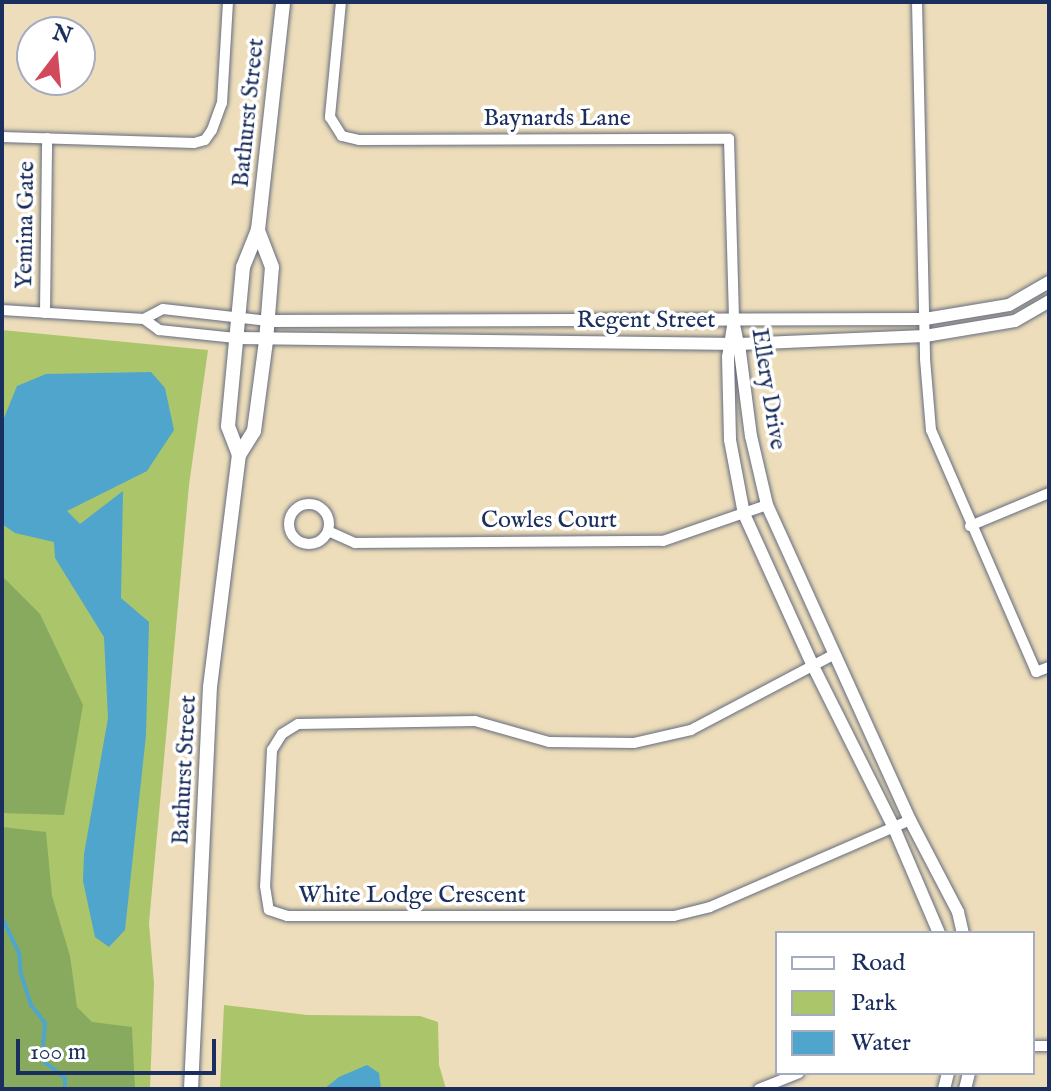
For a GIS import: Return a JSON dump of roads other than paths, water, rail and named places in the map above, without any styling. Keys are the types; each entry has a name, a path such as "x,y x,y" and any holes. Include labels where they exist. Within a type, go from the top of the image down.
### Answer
{"main road":[{"name":"Bathurst Street","path":"239,455 228,426 236,338 243,267 258,230 283,2"},
{"name":"Bathurst Street","path":"191,1089 210,687 239,455 254,431 268,321 272,267 258,230"}],"street":[{"path":"2,137 194,143 205,140 222,103 228,2"},
{"name":"Baynards Lane","path":"341,2 330,117 342,136 359,140 729,139 734,320"},
{"path":"917,2 925,336 931,430 970,526 1036,672 1049,667"},
{"name":"Yemina Gate","path":"45,313 47,138"},
{"name":"Regent Street","path":"268,321 925,319 1009,305 1049,282"},
{"name":"Regent Street","path":"236,338 266,341 734,344 925,336 1015,321 1049,301"},
{"path":"2,310 144,319 163,309 268,321"},
{"path":"144,319 159,330 236,338"},
{"name":"Ellery Drive","path":"734,320 730,440 744,514 813,666 894,828 938,931"},
{"name":"Ellery Drive","path":"734,344 767,505 910,820 958,912 963,931"},
{"path":"970,526 1049,493"},
{"name":"Cowles Court","path":"328,531 355,543 663,541 767,505"},
{"name":"White Lodge Crescent","path":"833,655 691,730 634,743 549,742 475,721 298,724 282,734 272,750 265,886 269,910 287,916 674,916 710,907 910,820"},
{"path":"759,1089 794,1075"}],"water":[{"path":"151,372 165,388 174,430 147,471 67,511 80,524 123,491 121,598 149,622 146,735 125,930 109,947 95,937 83,881 84,854 108,718 104,637 55,558 54,542 15,533 2,524 2,423 17,386 46,374"},
{"path":"367,1065 379,1073 381,1089 324,1089 339,1077"}],"waterway":[{"path":"2,918 19,953 21,974 31,1005 45,1023 42,1060 65,1078 65,1089"}]}
